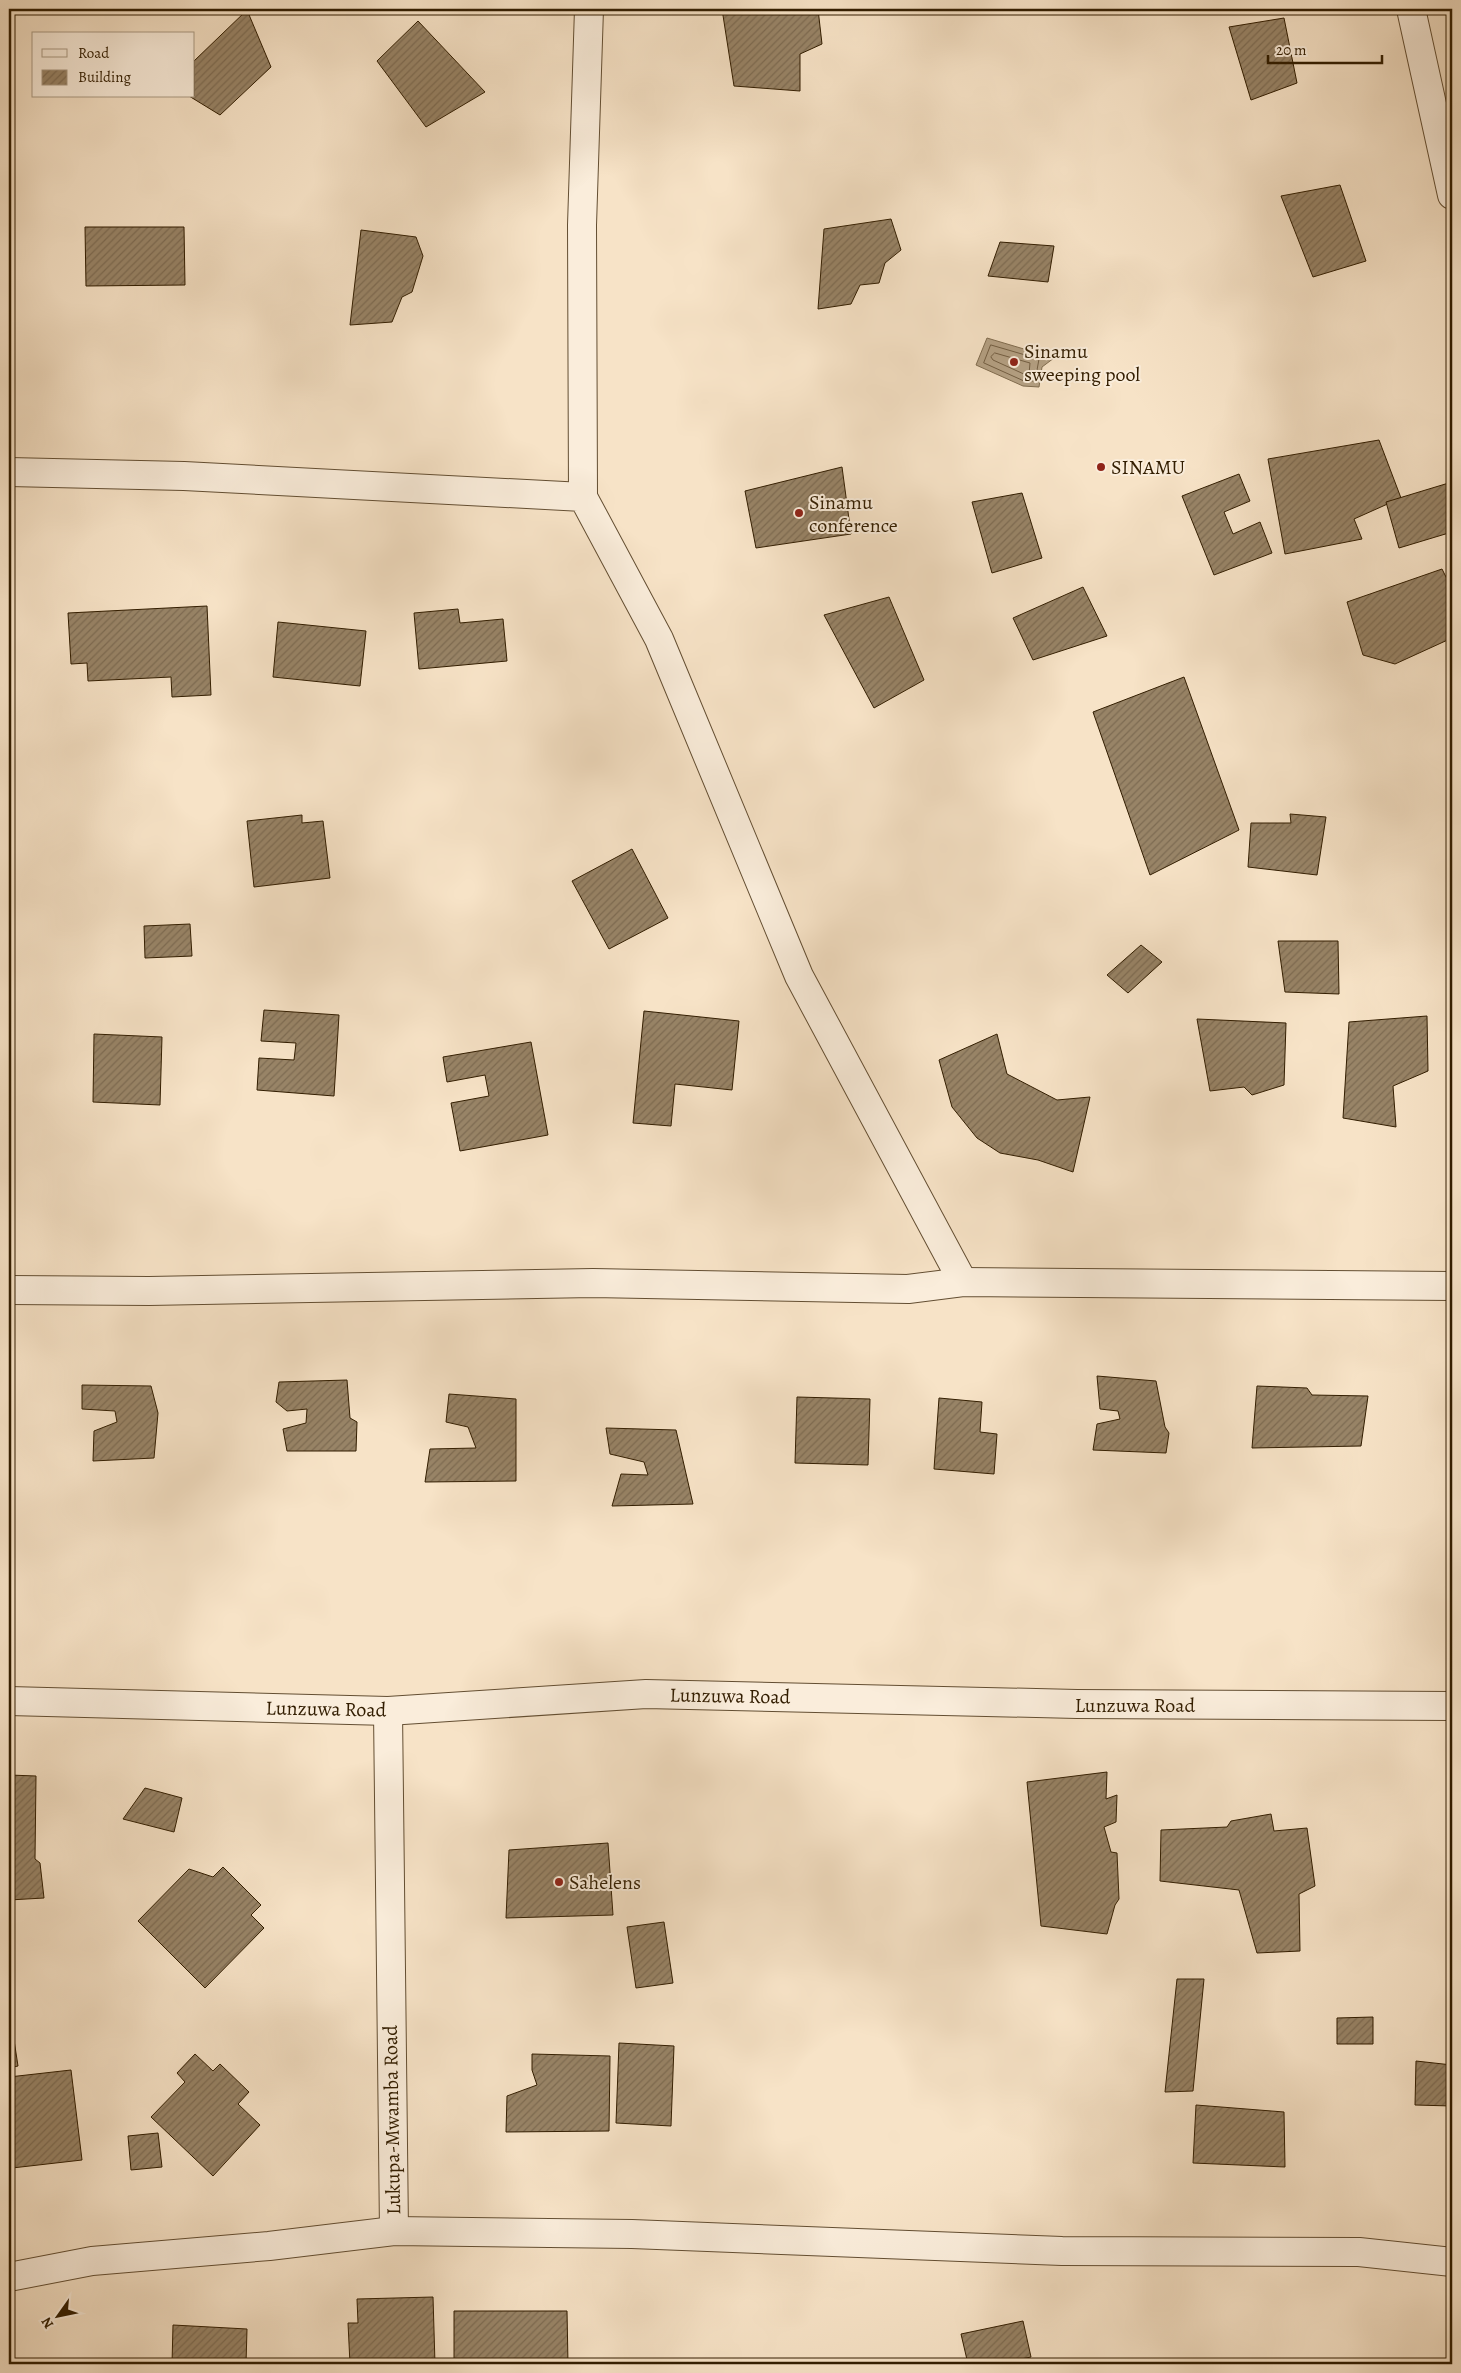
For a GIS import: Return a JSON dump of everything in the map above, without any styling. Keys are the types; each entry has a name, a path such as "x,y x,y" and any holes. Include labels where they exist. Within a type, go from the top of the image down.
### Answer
{"street":[{"path":"590,9 582,225 583,497 659,639 799,976 963,1282"},
{"path":"1412,9 1452,195"},
{"path":"9,472 184,476 583,497"},
{"path":"9,1290 149,1292 593,1283 908,1289 963,1282 1452,1286"},
{"name":"Lunzuwa Road","path":"9,1701 388,1710 646,1694 1077,1704 1452,1706"},
{"name":"Lukupa-Mwamba Road","path":"9,2277 92,2261 269,2246 394,2231 388,1710"},
{"path":"394,2231 632,2234 1062,2252 1359,2252 1452,2262"}],"water":[{"name":"Sinamu sweeping pool","path":"987,338 1054,358 1042,367 1039,387 1023,386 976,365"}],"building":[{"path":"722,9 818,9 822,44 800,54 800,91 734,86"},
{"path":"247,10 271,67 220,115 192,98 195,98 195,60"},
{"path":"1284,18 1297,83 1251,100 1229,27"},
{"path":"418,21 485,92 426,127 377,61"},
{"path":"1340,185 1366,261 1313,277 1281,196"},
{"path":"891,219 901,250 885,263 879,283 860,285 851,304 818,309 824,229"},
{"path":"85,227 184,227 185,285 86,286"},
{"path":"361,230 416,237 423,256 412,292 402,297 392,322 350,325"},
{"path":"1000,242 1054,246 1048,282 988,276"},
{"path":"1379,440 1401,498 1354,519 1362,539 1285,554 1268,459"},
{"name":"Sinamu conference","path":"842,467 851,534 756,548 745,491"},
{"path":"1239,474 1250,501 1224,512 1233,534 1260,522 1272,553 1214,575 1182,496"},
{"path":"1452,482 1452,532 1399,548 1386,502"},
{"path":"1022,493 1042,558 992,573 972,502"},
{"path":"1442,569 1452,589 1452,638 1395,664 1363,655 1347,602"},
{"path":"1083,587 1107,636 1033,660 1013,618"},
{"path":"889,597 924,680 874,708 824,615"},
{"path":"207,606 211,695 172,697 171,677 88,681 87,663 71,664 68,613"},
{"path":"458,609 460,623 503,619 507,661 419,669 414,613"},
{"path":"278,622 366,631 360,686 273,677"},
{"path":"1184,677 1239,830 1150,875 1093,712"},
{"path":"1290,814 1326,817 1317,875 1248,867 1251,823 1291,823"},
{"path":"302,815 302,823 323,821 330,878 254,887 247,821"},
{"path":"632,849 668,918 609,949 572,881"},
{"path":"9,919 12,959 9,959"},
{"path":"190,924 192,956 145,958 144,926"},
{"path":"1278,941 1338,941 1339,994 1285,992"},
{"path":"1141,945 1162,962 1128,993 1107,975"},
{"path":"264,1010 339,1015 334,1096 257,1090 259,1058 294,1060 296,1043 261,1041"},
{"path":"644,1011 739,1021 732,1090 675,1084 671,1126 633,1123"},
{"path":"1427,1016 1428,1071 1393,1086 1396,1127 1343,1118 1349,1022"},
{"path":"1197,1019 1286,1023 1284,1085 1252,1095 1244,1087 1210,1091"},
{"path":"94,1034 162,1037 160,1105 93,1102"},
{"path":"997,1034 1007,1074 1057,1100 1090,1097 1073,1172 1038,1160 1000,1153 977,1138 952,1107 939,1060"},
{"path":"531,1042 548,1135 460,1151 451,1103 489,1096 485,1075 447,1082 443,1057"},
{"path":"1097,1376 1156,1381 1165,1427 1169,1433 1166,1453 1093,1450 1097,1424 1120,1419 1118,1411 1100,1409"},
{"path":"347,1380 350,1418 357,1422 356,1451 287,1451 283,1429 306,1423 307,1409 287,1411 276,1402 279,1382"},
{"path":"82,1385 151,1386 158,1413 154,1458 93,1461 94,1431 117,1422 115,1411 82,1409"},
{"path":"1257,1386 1307,1388 1312,1395 1368,1396 1361,1446 1252,1448"},
{"path":"449,1394 516,1399 516,1481 425,1482 430,1449 476,1448 468,1427 446,1422"},
{"path":"797,1397 870,1399 868,1465 795,1463"},
{"path":"939,1398 982,1402 980,1432 997,1434 994,1474 934,1469"},
{"path":"606,1428 676,1430 693,1504 612,1506 621,1474 648,1475 644,1462 610,1454"},
{"path":"1107,1772 1106,1799 1117,1795 1116,1822 1104,1827 1111,1852 1117,1853 1119,1899 1115,1905 1107,1934 1041,1926 1027,1782"},
{"path":"9,1775 36,1776 35,1859 40,1863 44,1898 9,1900"},
{"path":"145,1788 182,1798 174,1832 123,1819"},
{"path":"1271,1814 1274,1831 1307,1828 1315,1886 1299,1894 1300,1951 1257,1953 1239,1890 1160,1881 1161,1830 1227,1827 1231,1821"},
{"name":"Sahelens","path":"608,1843 613,1915 506,1918 509,1850"},
{"path":"223,1867 261,1905 251,1915 264,1928 205,1988 138,1921 189,1869 213,1877"},
{"path":"664,1922 673,1983 636,1988 627,1927"},
{"path":"1177,1979 1204,1979 1193,2091 1165,2092"},
{"path":"1373,2017 1373,2044 1337,2044 1337,2018"},
{"path":"9,2027 12,2027 18,2066 9,2068"},
{"path":"619,2043 674,2046 671,2126 616,2123"},
{"path":"195,2054 213,2071 220,2064 249,2092 238,2104 260,2125 213,2176 151,2117 185,2082 177,2073"},
{"path":"532,2054 610,2056 609,2131 506,2132 507,2096 537,2085 532,2070"},
{"path":"1416,2061 1452,2065 1452,2106 1415,2105"},
{"path":"71,2070 82,2160 12,2168 9,2138 9,2077"},
{"path":"1196,2105 1284,2112 1285,2167 1193,2163"},
{"path":"158,2133 162,2167 131,2170 128,2136"},
{"path":"433,2297 435,2364 350,2364 348,2323 358,2323 357,2299"},
{"path":"454,2311 567,2311 568,2364 499,2364 499,2360 454,2359"},
{"path":"1023,2321 1031,2357 998,2364 968,2364 961,2334"},
{"path":"173,2325 247,2329 246,2364 172,2364"},
{"path":"729,2359 853,2359 853,2364 729,2364"}],"place":[{"name":"Sinamu sweeping pool","path":"1014,362"},
{"name":"SINAMU","path":"1101,467"},
{"name":"Sinamu conference","path":"799,513"},
{"name":"Sahelens","path":"559,1882"}]}
